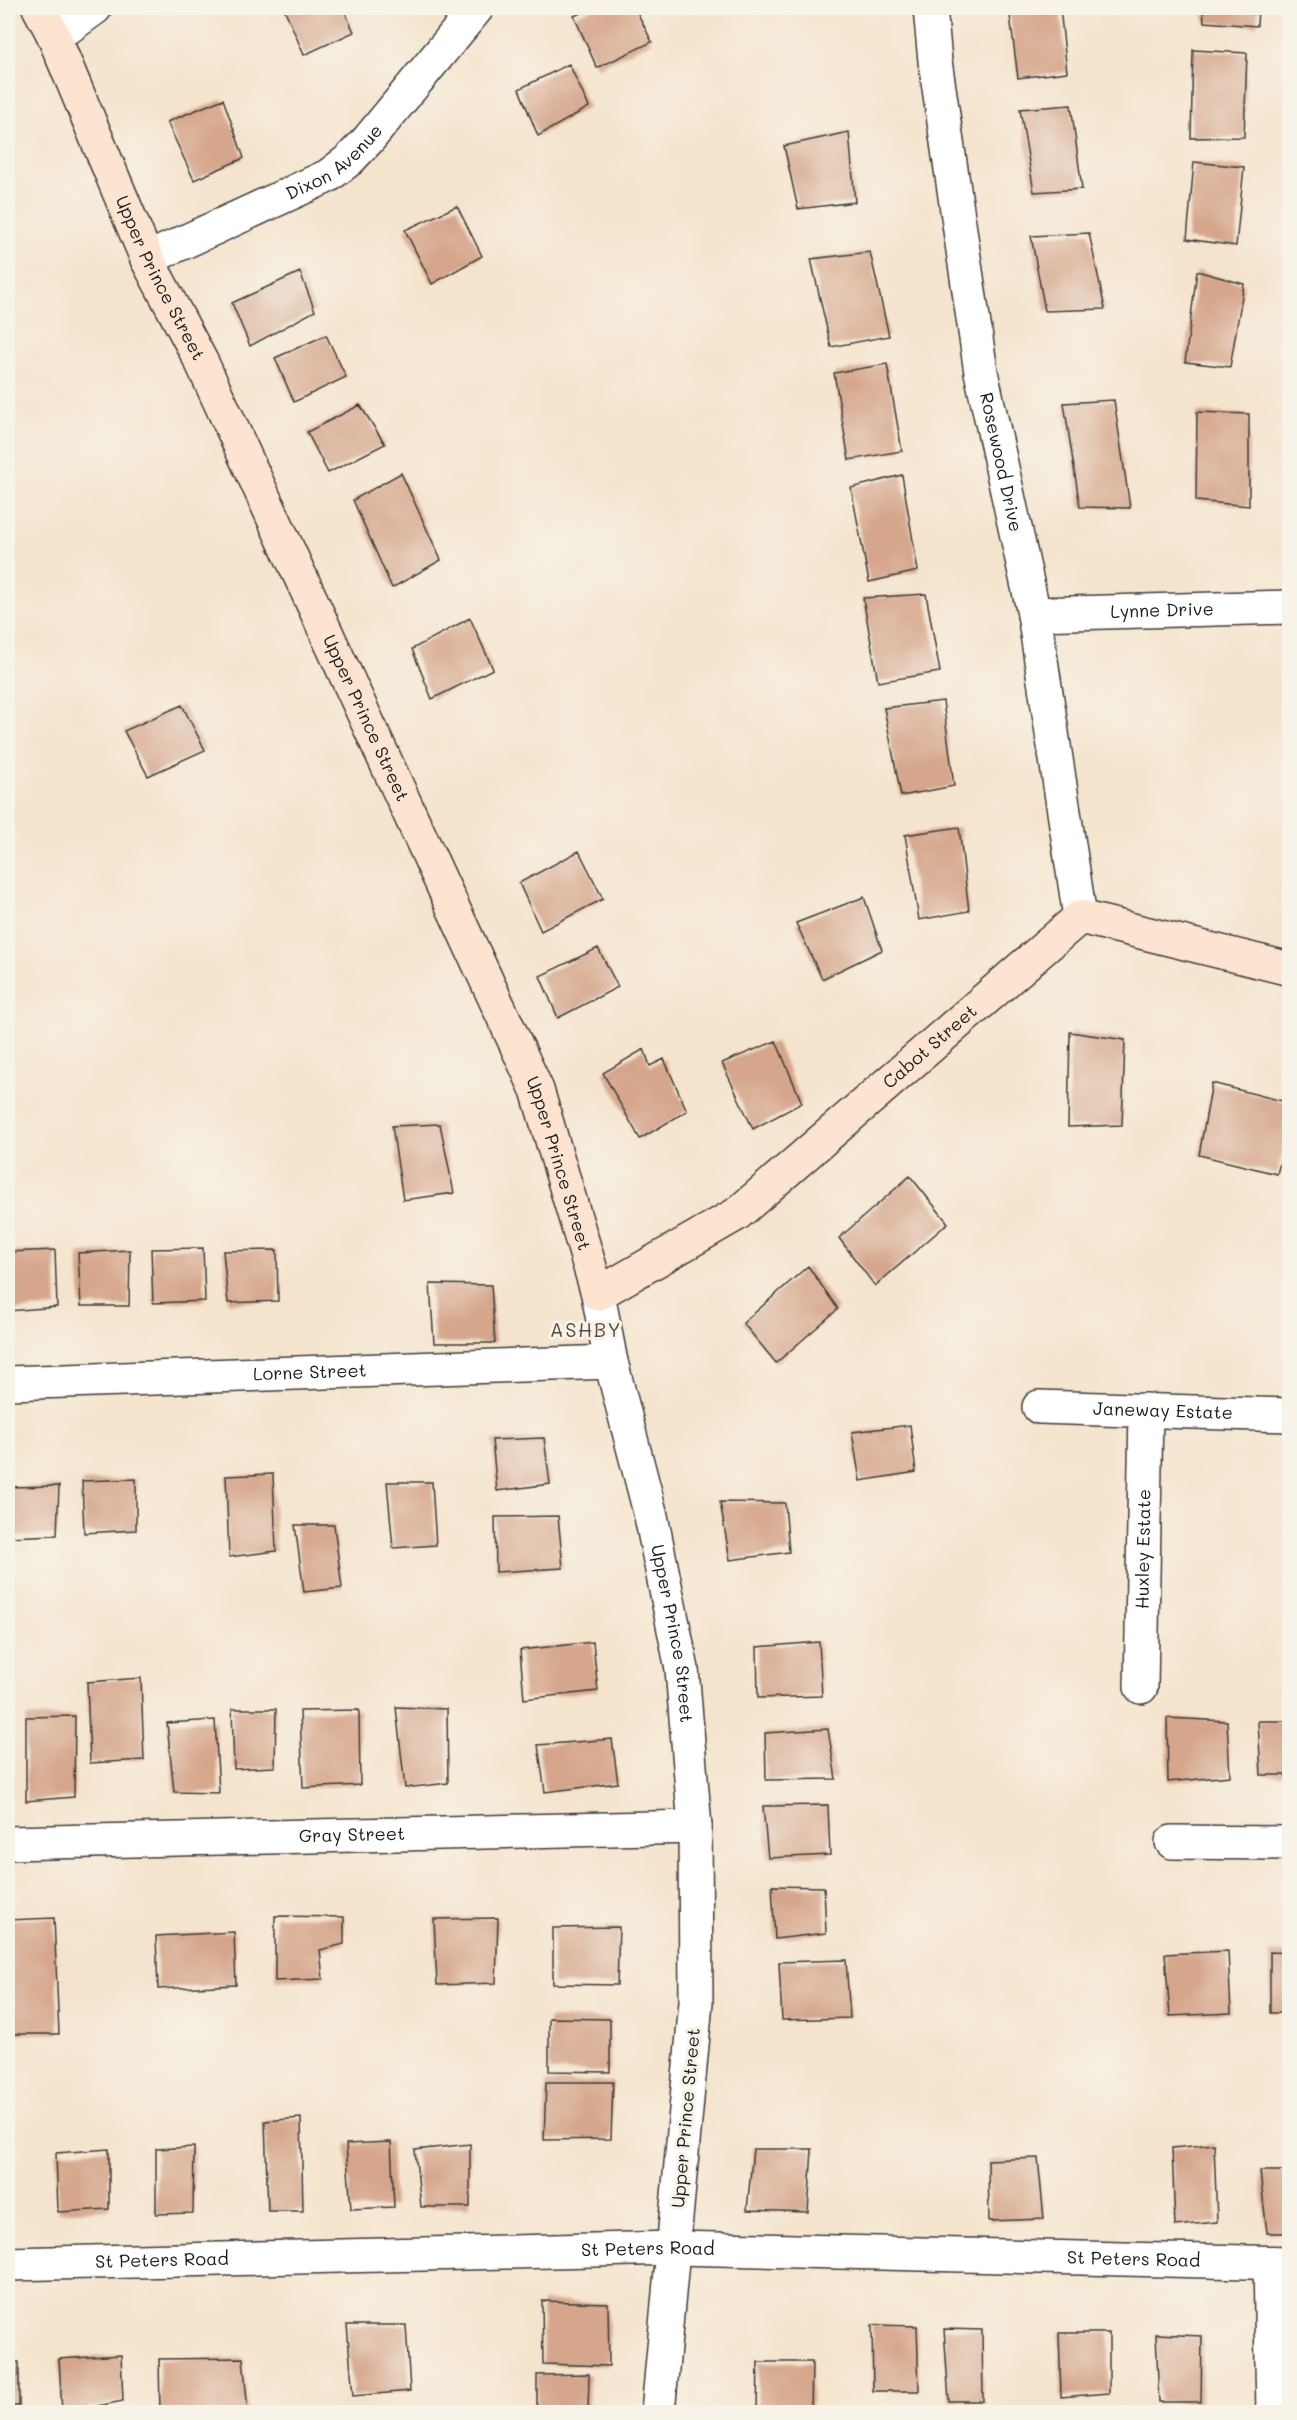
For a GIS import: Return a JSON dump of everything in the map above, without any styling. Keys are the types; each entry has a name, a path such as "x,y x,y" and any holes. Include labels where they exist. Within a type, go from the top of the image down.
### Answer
{"street":[{"path":"46,20 70,26 95,8"},
{"name":"Dixon Avenue","path":"147,259 328,176 349,160 368,140 477,8"},
{"name":"Rosewood Drive","path":"930,8 981,372 1034,614 1080,917"},
{"name":"Upper Prince Street","path":"46,20 147,259 202,363 537,1090 598,1294 611,1362 651,1516 682,1669 695,1827 696,2002 658,2412"},
{"name":"Lynne Drive","path":"1034,614 1290,607"},
{"path":"1080,917 1290,969"},
{"name":"Cabot Street","path":"598,1294 737,1214 1080,917"},
{"name":"Lorne Street","path":"8,1383 611,1362"},
{"name":"Janeway Estate","path":"1039,1407 1290,1415"},
{"name":"Huxley Estate","path":"1141,1687 1146,1410"},
{"name":"Gray Street","path":"8,1843 695,1827"},
{"path":"1172,1842 1290,1844"},
{"name":"St Peters Road","path":"8,2264 675,2248 1280,2263"},
{"path":"1273,2412 1280,2263"}],"building":[{"path":"284,8 343,8 354,32 304,55"},
{"path":"594,8 635,8 652,42 597,68 574,16"},
{"path":"1009,8 1060,8 1067,72 1018,78"},
{"path":"1203,8 1258,8 1257,26 1204,22"},
{"path":"1193,50 1247,53 1244,137 1191,138"},
{"path":"569,64 589,107 538,136 519,89"},
{"path":"223,99 244,158 194,180 167,122"},
{"path":"1071,105 1082,189 1034,192 1020,109"},
{"path":"849,132 855,202 798,209 784,146"},
{"path":"1194,162 1244,167 1236,246 1187,239"},
{"path":"457,206 482,256 432,284 405,230"},
{"path":"1089,233 1105,309 1045,311 1031,236"},
{"path":"870,252 889,336 831,347 811,259"},
{"path":"1197,271 1244,284 1230,367 1185,362"},
{"path":"300,272 315,311 250,346 232,303"},
{"path":"326,335 346,377 294,402 275,358"},
{"path":"887,364 902,451 849,460 834,373"},
{"path":"1114,400 1130,508 1080,507 1064,403"},
{"path":"360,405 385,444 328,473 307,432"},
{"path":"1197,412 1249,414 1249,506 1196,501"},
{"path":"401,473 441,560 392,588 353,500"},
{"path":"902,475 918,571 869,582 851,488"},
{"path":"926,594 940,672 878,682 863,598"},
{"path":"470,618 493,669 432,699 412,649"},
{"path":"943,701 954,786 901,796 884,708"},
{"path":"182,705 205,750 148,776 124,731"},
{"path":"959,827 969,911 919,920 905,835"},
{"path":"579,851 603,899 541,931 519,883"},
{"path":"864,897 882,950 822,979 796,923"},
{"path":"598,948 618,987 558,1018 540,976"},
{"path":"1070,1032 1125,1040 1122,1125 1068,1127"},
{"path":"776,1041 802,1103 753,1129 722,1063"},
{"path":"644,1049 650,1066 664,1059 687,1111 640,1139 603,1073"},
{"path":"1212,1083 1290,1103 1290,1124 1277,1174 1199,1155"},
{"path":"440,1124 454,1193 403,1200 392,1126"},
{"path":"910,1176 948,1223 875,1286 839,1238"},
{"path":"203,1248 205,1301 153,1303 151,1249"},
{"path":"55,1250 57,1307 8,1311 8,1252"},
{"path":"130,1250 129,1306 81,1306 78,1253"},
{"path":"277,1250 278,1301 228,1303 223,1251"},
{"path":"808,1266 838,1309 776,1363 743,1323"},
{"path":"430,1284 491,1285 495,1343 434,1343"},
{"path":"910,1425 916,1472 860,1481 852,1432"},
{"path":"544,1438 550,1484 497,1491 492,1440"},
{"path":"273,1474 276,1551 229,1557 226,1476"},
{"path":"136,1479 136,1530 84,1533 82,1481"},
{"path":"387,1482 432,1482 436,1545 393,1548"},
{"path":"59,1486 57,1535 8,1537 8,1487"},
{"path":"720,1502 785,1503 789,1552 730,1560"},
{"path":"558,1516 563,1568 496,1572 495,1517"},
{"path":"295,1525 334,1525 342,1588 304,1592"},
{"path":"593,1642 598,1691 524,1699 520,1650"},
{"path":"819,1642 822,1696 758,1698 757,1647"},
{"path":"141,1678 144,1760 90,1763 87,1682"},
{"path":"396,1707 447,1709 448,1783 405,1788"},
{"path":"232,1709 276,1709 275,1767 234,1769"},
{"path":"359,1710 360,1785 303,1788 300,1711"},
{"path":"75,1716 74,1797 26,1801 26,1717"},
{"path":"1167,1718 1227,1721 1230,1776 1168,1782"},
{"path":"215,1720 219,1793 174,1792 167,1723"},
{"path":"1258,1721 1290,1721 1290,1775 1261,1775"},
{"path":"828,1729 836,1779 766,1780 765,1733"},
{"path":"612,1739 618,1783 545,1792 538,1745"},
{"path":"828,1805 830,1855 768,1858 763,1806"},
{"path":"772,1886 824,1887 826,1933 775,1939"},
{"path":"275,1916 344,1917 344,1944 320,1950 323,1979 275,1981"},
{"path":"54,1918 59,2034 8,2034 8,1920"},
{"path":"498,1918 496,1983 437,1985 434,1919"},
{"path":"619,1927 617,1985 553,1984 553,1928"},
{"path":"234,1932 236,1985 158,1989 156,1936"},
{"path":"1228,1951 1231,2013 1170,2016 1165,1954"},
{"path":"1270,1952 1290,1953 1290,2013 1270,2013"},
{"path":"846,1960 850,2018 782,2020 779,1962"},
{"path":"549,2018 610,2019 610,2072 549,2071"},
{"path":"546,2082 613,2082 611,2139 544,2140"},
{"path":"301,2118 303,2211 268,2211 265,2121"},
{"path":"391,2142 394,2207 351,2209 346,2144"},
{"path":"470,2144 470,2207 421,2207 415,2150"},
{"path":"1214,2144 1217,2222 1175,2226 1172,2148"},
{"path":"194,2147 193,2213 156,2214 156,2149"},
{"path":"109,2149 109,2209 58,2212 56,2153"},
{"path":"753,2149 812,2149 808,2212 747,2210"},
{"path":"1038,2158 1044,2219 989,2221 988,2160"},
{"path":"1260,2171 1290,2171 1290,2233 1267,2233"},
{"path":"542,2301 608,2303 609,2366 543,2364"},
{"path":"347,2325 406,2325 410,2391 353,2396"},
{"path":"872,2325 917,2326 919,2391 873,2391"},
{"path":"944,2329 982,2330 983,2401 949,2401"},
{"path":"1059,2333 1109,2333 1109,2393 1061,2397"},
{"path":"1156,2334 1202,2336 1201,2402 1159,2402"},
{"path":"121,2355 123,2401 88,2408 87,2412 62,2412 59,2359"},
{"path":"243,2358 248,2412 160,2412 159,2359"},
{"path":"8,2362 19,2362 19,2406 8,2406"},
{"path":"758,2362 812,2362 811,2412 757,2412"},
{"path":"589,2374 588,2412 537,2412 537,2375"}],"district":[{"name":"ASHBY","path":"586,1330"}]}
